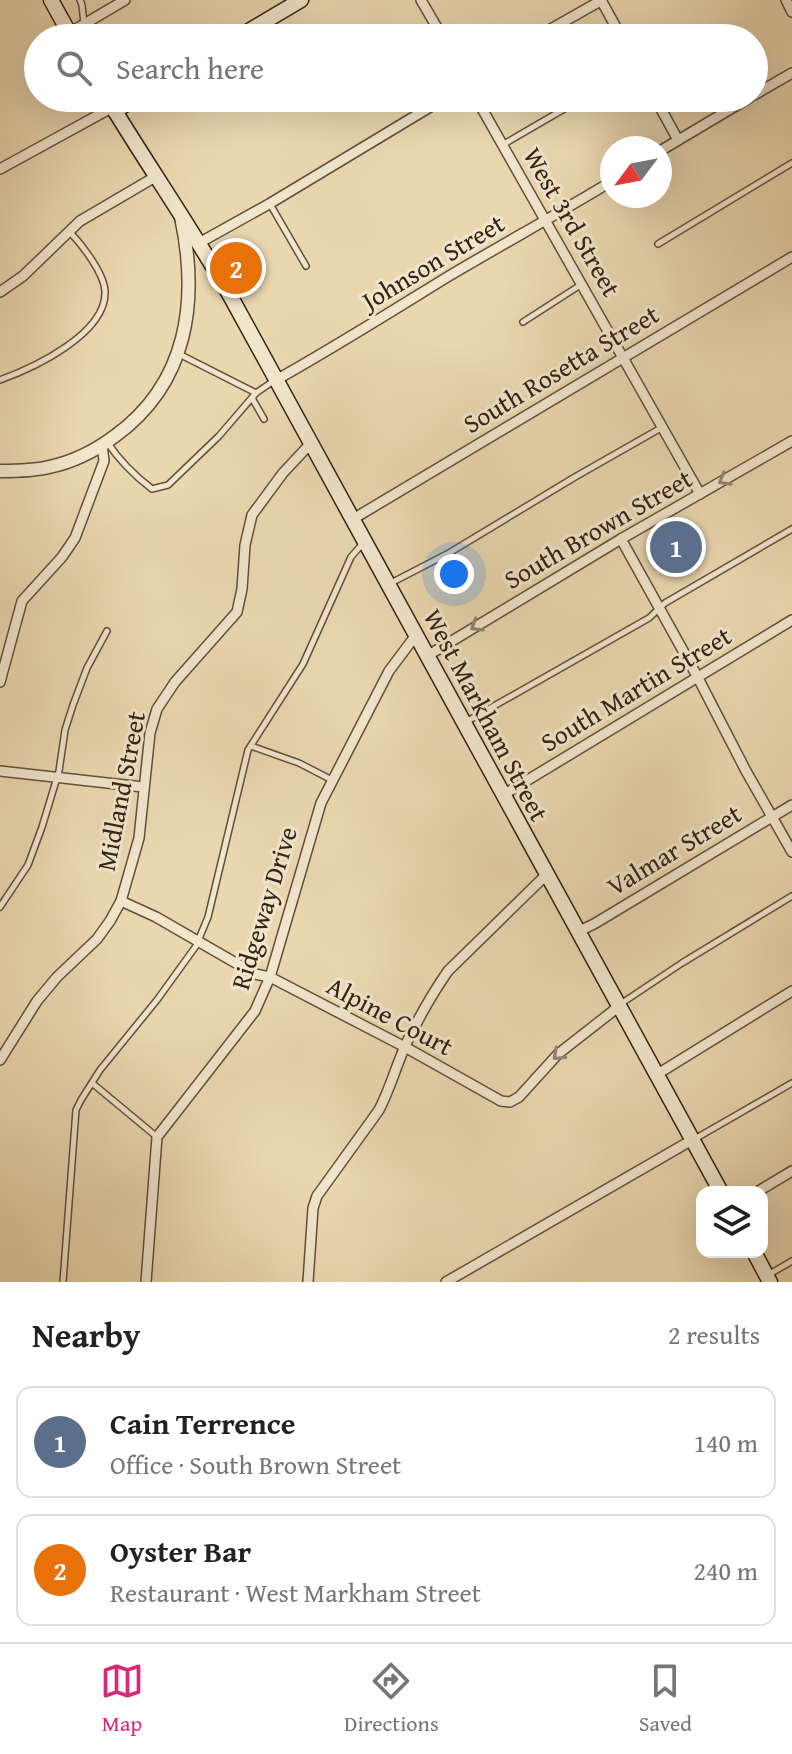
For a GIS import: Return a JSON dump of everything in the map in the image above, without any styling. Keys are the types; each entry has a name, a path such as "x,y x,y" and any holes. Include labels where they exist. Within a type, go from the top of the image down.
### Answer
{"main road":[{"path":"51,0 64,24"},
{"path":"261,24 301,0"},
{"name":"West Markham Street","path":"116,112 199,243 276,380 718,1186"},
{"path":"756,1258 765,1280"}],"street":[{"path":"86,24 125,0"},
{"path":"421,0 435,24"},
{"path":"559,24 601,0 614,24"},
{"path":"786,0 792,12"},
{"path":"768,87 792,73"},
{"path":"0,169 100,112"},
{"path":"199,243 422,112"},
{"name":"West 3rd Street","path":"484,112 700,494"},
{"path":"663,112 678,140"},
{"path":"672,144 726,112"},
{"path":"0,292 23,276 80,221 155,177"},
{"name":"Johnson Street","path":"276,380 600,188"},
{"path":"0,471 59,465 105,444 145,410 165,381 184,334 189,289 180,214"},
{"name":"South Rosetta Street","path":"353,519 792,257"},
{"name":"South Brown Street","path":"427,656 792,441"},
{"name":"Midland Street","path":"0,1060 37,1001 97,939 121,901 139,838 150,733 157,709 175,682 237,612 252,515 283,473 311,443"},
{"path":"0,682 22,601 75,538 104,461 105,444"},
{"path":"621,539 792,852"},
{"name":"South Martin Street","path":"503,795 792,620"},
{"name":"Ridgeway Drive","path":"157,1137 250,1018 270,977 316,818 389,671 416,635"},
{"path":"0,771 143,787"},
{"name":"Valmar Street","path":"577,932 792,805"},
{"path":"308,1282 314,1202 387,1096 405,1047 436,987 448,971 546,875"},
{"name":"Alpine Court","path":"121,901 156,917 255,974 270,977 405,1047 501,1101 510,1102 519,1097 558,1054 618,1005"},
{"path":"656,1075 792,991"},
{"path":"146,1282 157,1137"},
{"path":"446,1282 692,1140"},
{"path":"767,1186 792,1171"}],"lane":[{"path":"80,0 84,24"},
{"path":"503,145 559,112"},
{"path":"658,244 792,163"},
{"path":"269,204 306,266"},
{"path":"0,380 74,343 99,312 105,289 85,250 69,231"},
{"path":"523,322 582,284"},
{"path":"178,354 254,396 264,419"},
{"path":"105,444 140,480 152,489 161,488 189,466 254,396 276,380"},
{"path":"388,585 449,553 662,427"},
{"path":"464,724 649,618 665,603 792,529"},
{"path":"63,1282 74,1122 81,1100 199,941 208,917 251,746 296,677 351,557 365,542"},
{"path":"0,907 28,865 57,778 65,730 73,705 87,668 107,631"},
{"path":"251,746 299,763 333,780"},
{"path":"618,1005 792,896"},
{"path":"92,1083 157,1137"},
{"path":"692,1140 792,1083"},
{"path":"765,1280 792,1261"}],"place":[{"name":"Oyster Bar","path":"236,268"},
{"name":"Cain Terrence","path":"676,547"}]}
